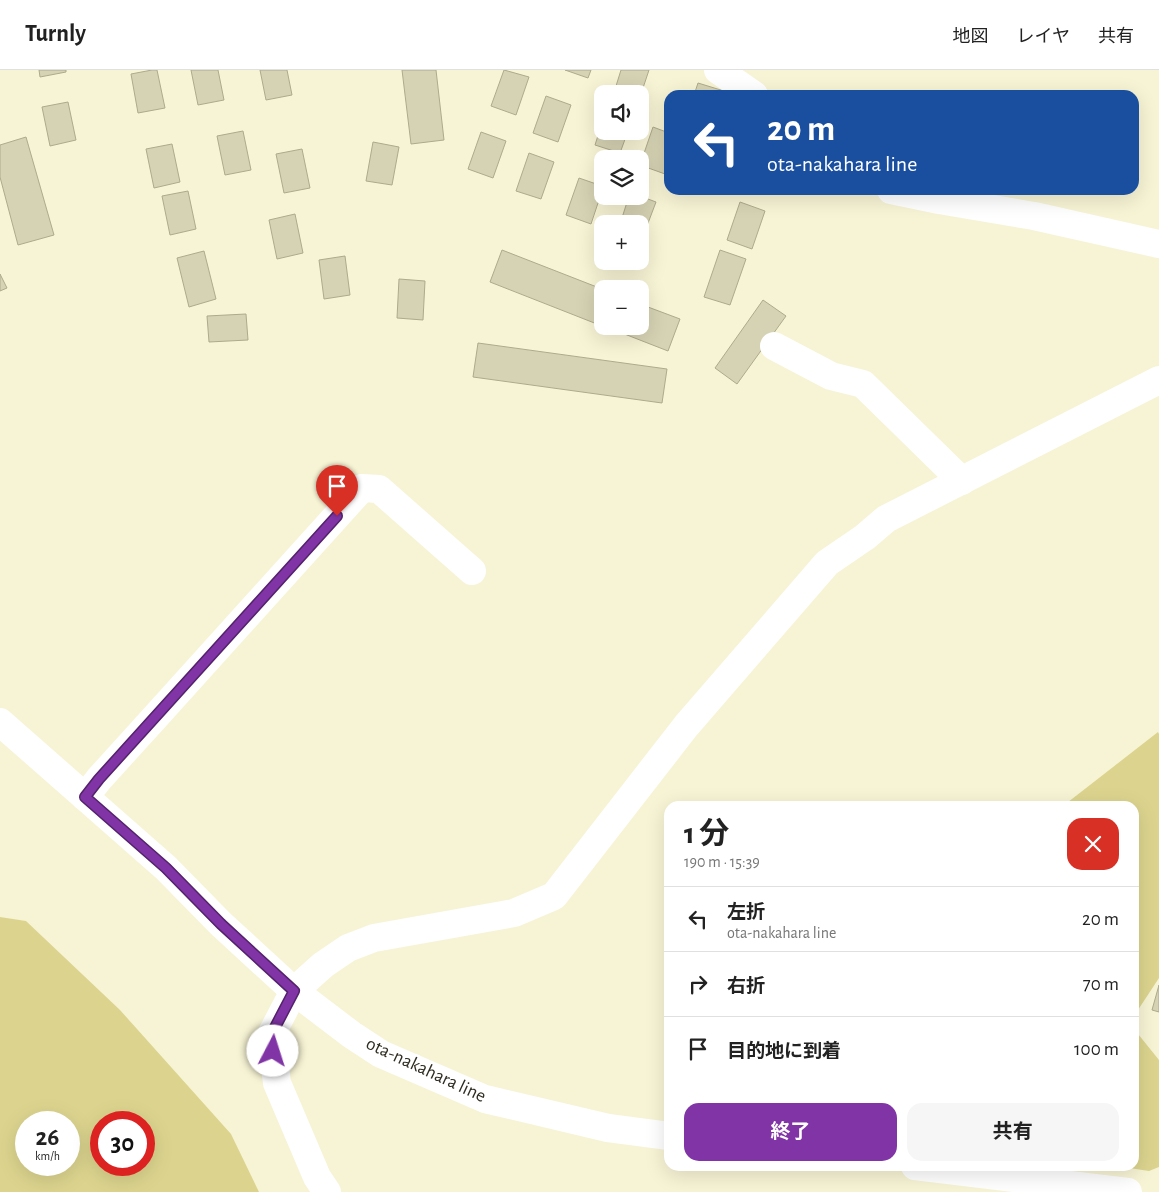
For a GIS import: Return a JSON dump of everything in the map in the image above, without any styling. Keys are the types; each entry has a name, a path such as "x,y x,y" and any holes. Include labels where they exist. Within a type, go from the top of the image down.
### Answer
{"street":[{"path":"718,70 747,90"},
{"path":"915,195 1034,216 1159,244"},
{"path":"774,346 831,376 863,384 962,481"},
{"path":"327,1192 317,1177 277,1083 271,1035 294,991 323,965 348,948 374,938 514,913 554,896 686,726 828,562 866,537 886,519 1159,380"},
{"path":"85,797 99,779 362,488 379,489 472,571"},
{"name":"ota-nakahara line","path":"0,722 166,868 221,924 294,991 352,1036 382,1054 484,1099 608,1128 664,1135"},
{"path":"956,1171 1128,1192"}],"shaded area":[{"path":"1158,732 1159,978 1139,1008 1139,801 1069,801"},
{"path":"0,917 26,921 120,1010 231,1134 259,1192 0,1192"},
{"path":"1139,1035 1159,1060 1159,1167 1149,1171 1139,1169"}],"building":[{"path":"39,70 66,70 66,72 40,77"},
{"path":"157,70 165,108 138,113 131,74"},
{"path":"191,70 218,70 224,100 198,105"},
{"path":"260,70 287,70 292,95 266,100"},
{"path":"402,70 436,70 444,140 411,144"},
{"path":"504,70 529,77 516,115 491,106"},
{"path":"565,70 591,70 588,78"},
{"path":"621,70 649,70 644,85 616,85"},
{"path":"698,83 721,90 696,90"},
{"path":"546,96 571,105 558,142 533,133"},
{"path":"68,102 76,140 50,146 42,107"},
{"path":"653,127 664,131 664,174 649,168 649,150 645,150"},
{"path":"243,131 251,170 225,175 217,136"},
{"path":"481,132 506,141 493,178 468,169"},
{"path":"26,137 54,235 18,245 0,177 0,145"},
{"path":"597,140 625,140 621,150 611,150 595,145"},
{"path":"373,142 399,147 392,185 366,181"},
{"path":"172,144 180,182 154,188 146,149"},
{"path":"302,149 310,188 284,193 276,154"},
{"path":"529,153 554,162 541,199 516,191"},
{"path":"579,178 594,183 594,205 597,205 591,224 566,215"},
{"path":"188,191 196,229 170,235 162,196"},
{"path":"649,199 656,202 649,220 649,215 623,215 626,205 649,205"},
{"path":"740,202 765,211 752,249 727,240"},
{"path":"295,214 303,253 277,259 269,220"},
{"path":"502,250 594,286 594,323 490,282"},
{"path":"720,250 746,259 730,305 704,297"},
{"path":"204,251 216,299 189,307 177,258"},
{"path":"345,256 350,295 324,299 319,260"},
{"path":"0,274 7,288 0,291"},
{"path":"399,279 425,281 423,320 397,318"},
{"path":"763,300 786,316 737,384 715,368"},
{"path":"649,307 680,319 668,351 627,335 649,335"},
{"path":"246,314 248,340 209,342 207,316"},
{"path":"478,343 667,369 662,403 473,377"},
{"path":"1159,985 1159,1012 1152,1010"}],"route":[{"path":"273,1051 271,1035 294,991 221,924 166,868 85,797 99,779 337,516"}]}
